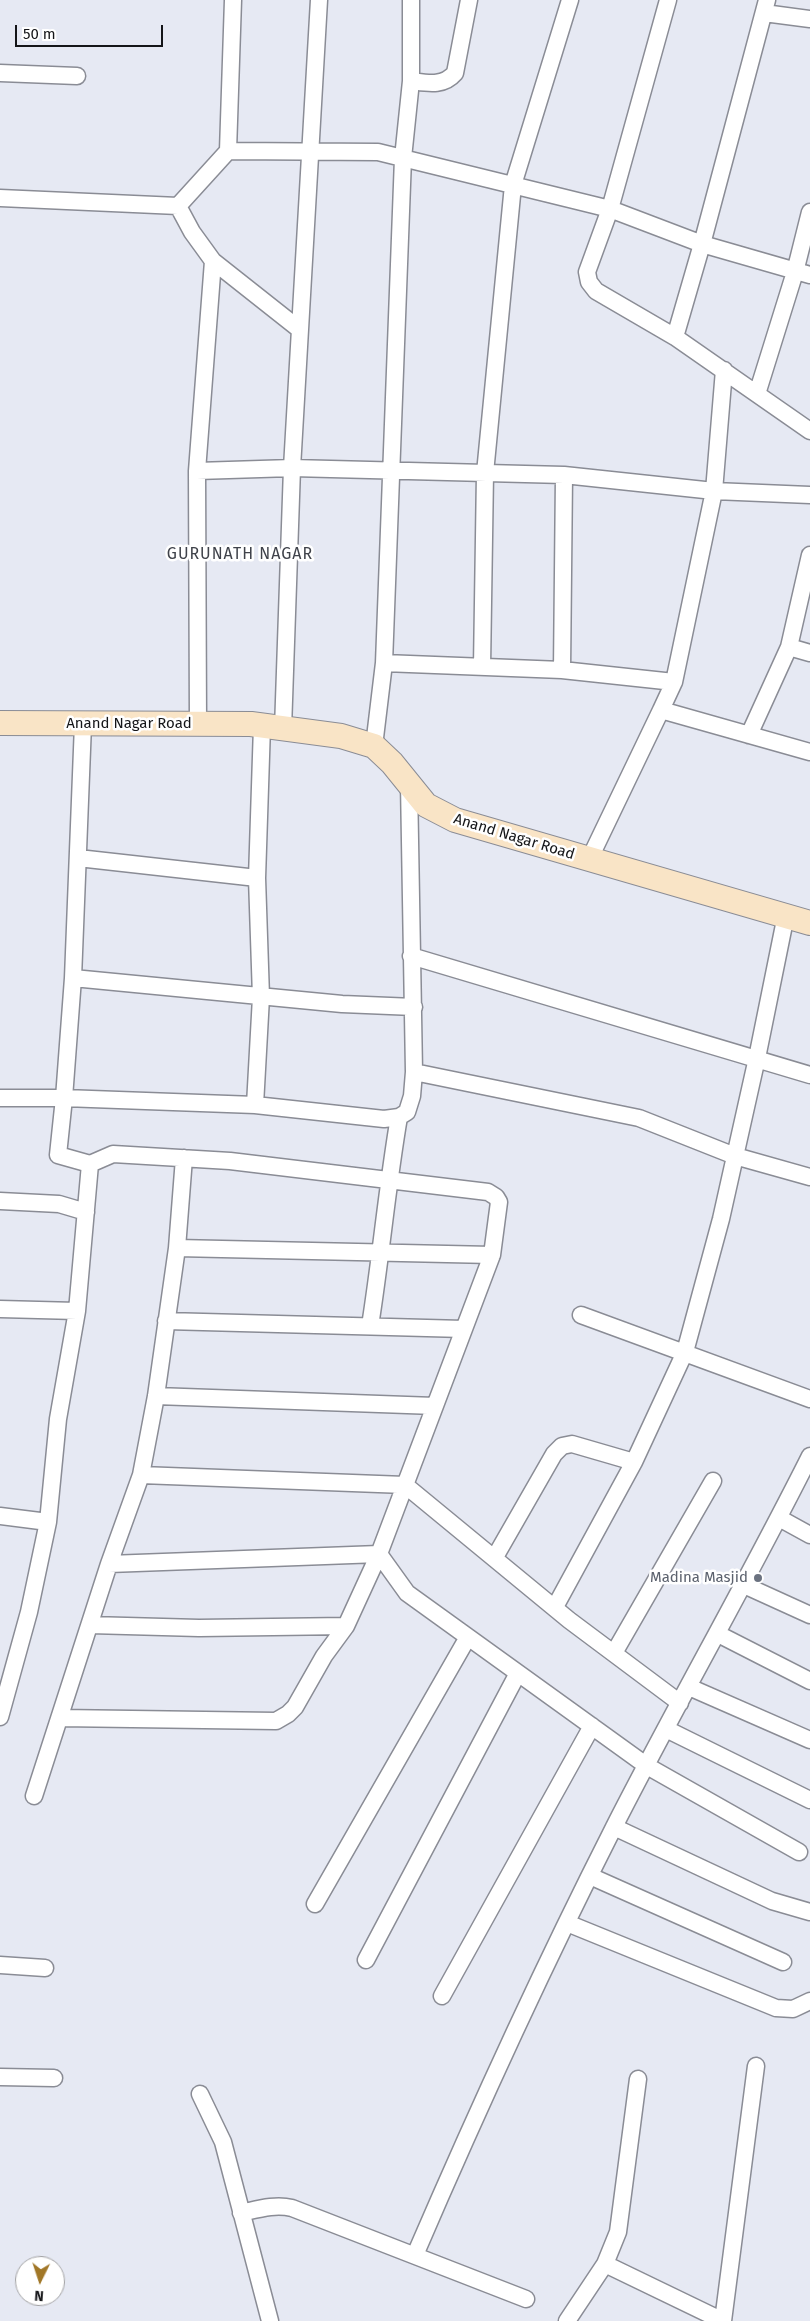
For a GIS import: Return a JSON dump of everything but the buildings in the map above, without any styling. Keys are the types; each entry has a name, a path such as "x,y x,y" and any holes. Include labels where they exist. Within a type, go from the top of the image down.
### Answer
{"street":[{"path":"178,206 228,151 234,0"},
{"path":"255,1105 261,997 257,878 272,727 292,468 319,0"},
{"path":"374,746 384,663 404,158 411,82 411,0"},
{"path":"411,82 438,83 450,78 455,73 469,0"},
{"path":"482,667 485,473 513,185 570,0"},
{"path":"668,0 610,209 587,272 590,282 596,291 674,337 810,431"},
{"path":"674,337 702,244 766,6 810,19"},
{"path":"0,73 77,76"},
{"path":"228,151 378,152 610,209 702,244 802,273"},
{"path":"0,198 178,206"},
{"path":"178,206 192,232 213,261 299,329"},
{"path":"757,394 802,273 810,212"},
{"path":"198,724 197,472 213,261"},
{"path":"590,860 674,682 714,491 724,370"},
{"path":"197,472 292,468 564,475 714,491 810,494"},
{"path":"562,670 564,475"},
{"path":"749,735 789,646 810,555"},
{"path":"789,646 810,652"},
{"path":"384,663 562,670 674,682"},
{"path":"661,710 810,752"},
{"name":"Anand Nagar Road","path":"0,723 198,724 272,727 341,736 374,746 392,763 426,805 455,820 810,923"},
{"path":"60,1718 276,1721 288,1714 294,1707 324,1656 346,1626 379,1554 492,1255 499,1202 496,1197 488,1192 230,1161 113,1154 90,1164 58,1155 73,978 83,724"},
{"path":"0,1098 64,1098 255,1105 384,1120 399,1117 407,1112 412,1096 414,1072 408,783"},
{"path":"78,858 257,878"},
{"path":"555,1607 634,1462 686,1352 721,1219 757,1058 786,915"},
{"path":"411,956 810,1075"},
{"path":"73,978 342,1004 414,1007"},
{"path":"414,1072 638,1118 735,1156 810,1177"},
{"path":"370,1326 382,1252 388,1180 399,1117"},
{"path":"34,1796 109,1564 141,1474 156,1396 177,1248 184,1158"},
{"path":"1,1712 29,1612 48,1522 58,1419 77,1311 90,1164"},
{"path":"0,1201 59,1204 86,1212"},
{"path":"177,1248 492,1255"},
{"path":"0,1309 77,1311"},
{"path":"581,1314 810,1399"},
{"path":"166,1321 464,1328"},
{"path":"156,1396 435,1406"},
{"path":"495,1557 554,1454 562,1446 572,1444 634,1462"},
{"path":"415,2255 520,2019 614,1827 744,1585 810,1456"},
{"path":"141,1474 405,1484 555,1607 680,1703"},
{"path":"614,1653 713,1481"},
{"path":"0,1516 48,1522"},
{"path":"779,1518 810,1535"},
{"path":"109,1564 379,1554"},
{"path":"379,1554 407,1593 647,1766 799,1852"},
{"path":"744,1585 810,1615"},
{"path":"90,1625 199,1628 346,1626"},
{"path":"718,1634 810,1681"},
{"path":"315,1904 468,1637"},
{"path":"366,1960 518,1673"},
{"path":"689,1687 810,1740"},
{"path":"442,1996 592,1726"},
{"path":"666,1729 810,1800"},
{"path":"614,1827 772,1900 810,1912"},
{"path":"590,1876 783,1962"},
{"path":"567,1923 776,2008 793,2009 810,2001"},
{"path":"0,1965 45,1968"},
{"path":"602,2269 723,2321 756,2066"},
{"path":"0,2077 54,2078"},
{"path":"568,2320 602,2269 618,2232 638,2079"},
{"path":"200,2094 223,2142 270,2321"},
{"path":"242,2213 269,2206 292,2208 526,2299"}],"place":[{"name":"Madina Masjid","path":"758,1578"}],"district":[{"name":"GURUNATH NAGAR","path":"240,555"}]}
